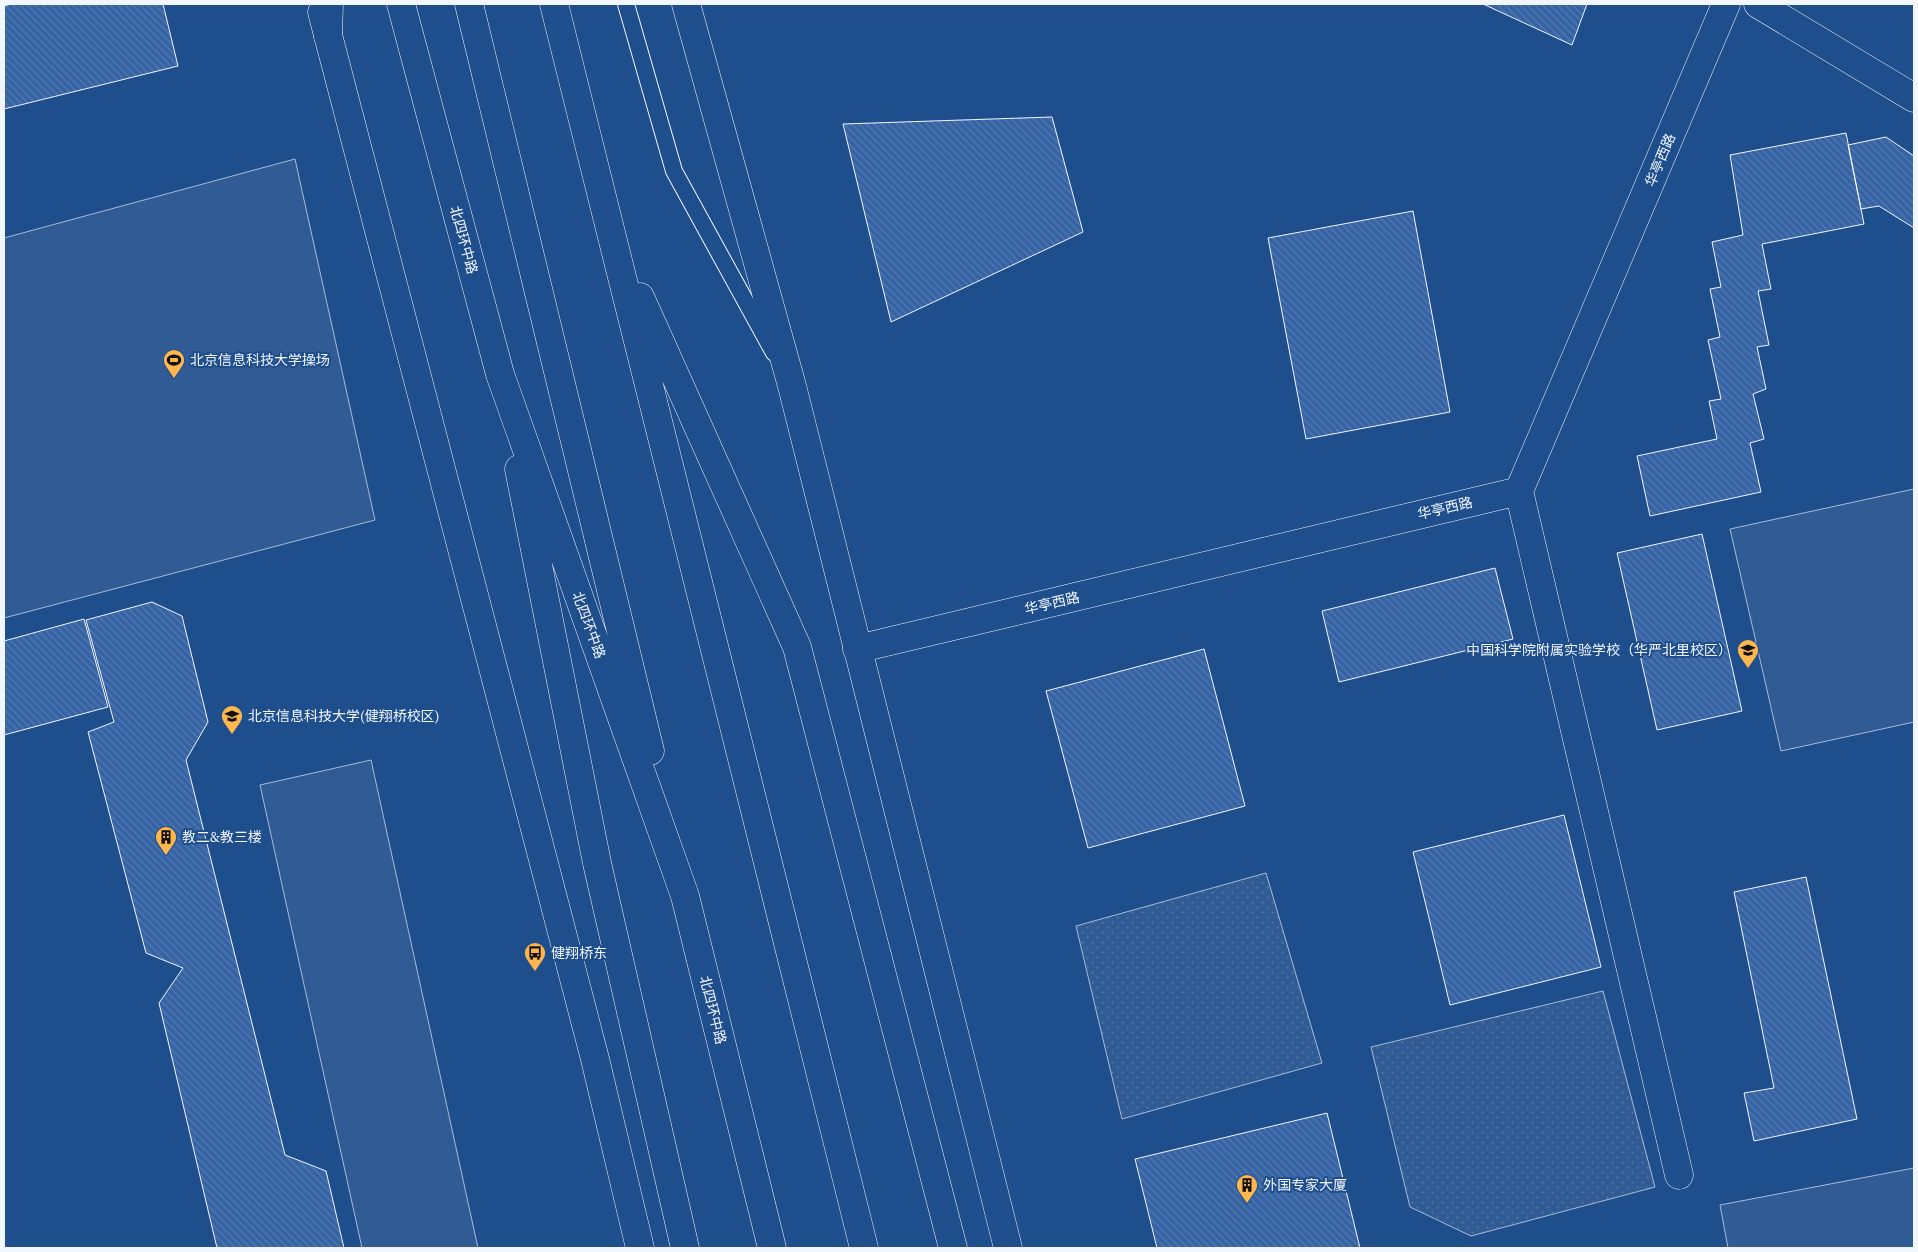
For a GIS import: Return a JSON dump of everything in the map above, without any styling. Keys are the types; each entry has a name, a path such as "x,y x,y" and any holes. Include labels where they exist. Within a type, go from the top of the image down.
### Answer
{"main road":[{"path":"320,4 595,1059 640,1248"},
{"path":"328,36 330,4"},
{"name":"北四环中路","path":"401,4 500,374 685,896 772,1248"},
{"path":"469,4 685,896"},
{"path":"554,4 864,1248"},
{"path":"686,4 792,386 1008,1248"},
{"name":"华亭西路","path":"857,649 1519,491 1726,4"},
{"path":"1758,4 1914,98"},
{"path":"610,232 797,647 953,1248"},
{"path":"500,374 597,862 685,1248"},
{"path":"1519,491 1679,1175"}],"lane":[{"path":"626,4 674,171 792,386"}],"shaded area":[{"name":"北京信息科技大学操场","path":"295,159 375,520 4,618 4,238"},
{"path":"1914,489 1914,722 1781,751 1730,529"},
{"path":"371,760 478,1248 362,1248 260,785"},
{"path":"1266,873 1322,1063 1122,1119 1076,926"},
{"path":"1603,991 1655,1187 1471,1236 1410,1207 1371,1047"},
{"path":"1914,1168 1914,1248 1728,1248 1720,1205"}],"building":[{"path":"11,4 163,4 178,66 4,109 4,6"},
{"path":"1483,4 1587,4 1572,45"},
{"path":"1052,117 1083,232 891,322 843,124"},
{"path":"1846,133 1864,224 1762,244 1771,289 1758,291 1769,345 1757,347 1766,389 1753,394 1764,439 1750,443 1761,492 1650,516 1637,456 1717,439 1709,401 1721,399 1708,340 1720,337 1710,289 1721,287 1712,242 1743,235 1730,155"},
{"path":"1886,137 1914,156 1914,228 1879,206 1861,209 1848,145"},
{"path":"1413,211 1450,412 1306,439 1268,238"},
{"path":"1702,534 1742,711 1657,730 1617,553"},
{"path":"1495,568 1513,639 1339,682 1322,611"},
{"name":"教二&教三楼","path":"152,602 182,616 208,722 186,760 285,1155 326,1171 344,1248 217,1248 159,1003 183,968 146,953 88,732 114,722 86,620"},
{"path":"84,619 108,707 4,735 4,641"},
{"path":"1204,649 1245,806 1088,848 1046,691"},
{"path":"1564,815 1601,967 1450,1005 1413,852"},
{"path":"1806,877 1857,1119 1754,1141 1744,1093 1774,1088 1734,892"},
{"name":"外国专家大厦","path":"1327,1113 1360,1248 1157,1248 1135,1159"}],"place":[{"name":"北京信息科技大学操场","path":"174,379"},
{"name":"中国科学院附属实验学校（华严北里校区）","path":"1748,669"},
{"name":"北京信息科技大学(健翔桥校区)","path":"232,735"},
{"name":"教二&教三楼","path":"166,856"},
{"name":"健翔桥东","path":"535,972"},
{"name":"外国专家大厦","path":"1247,1204"}]}
